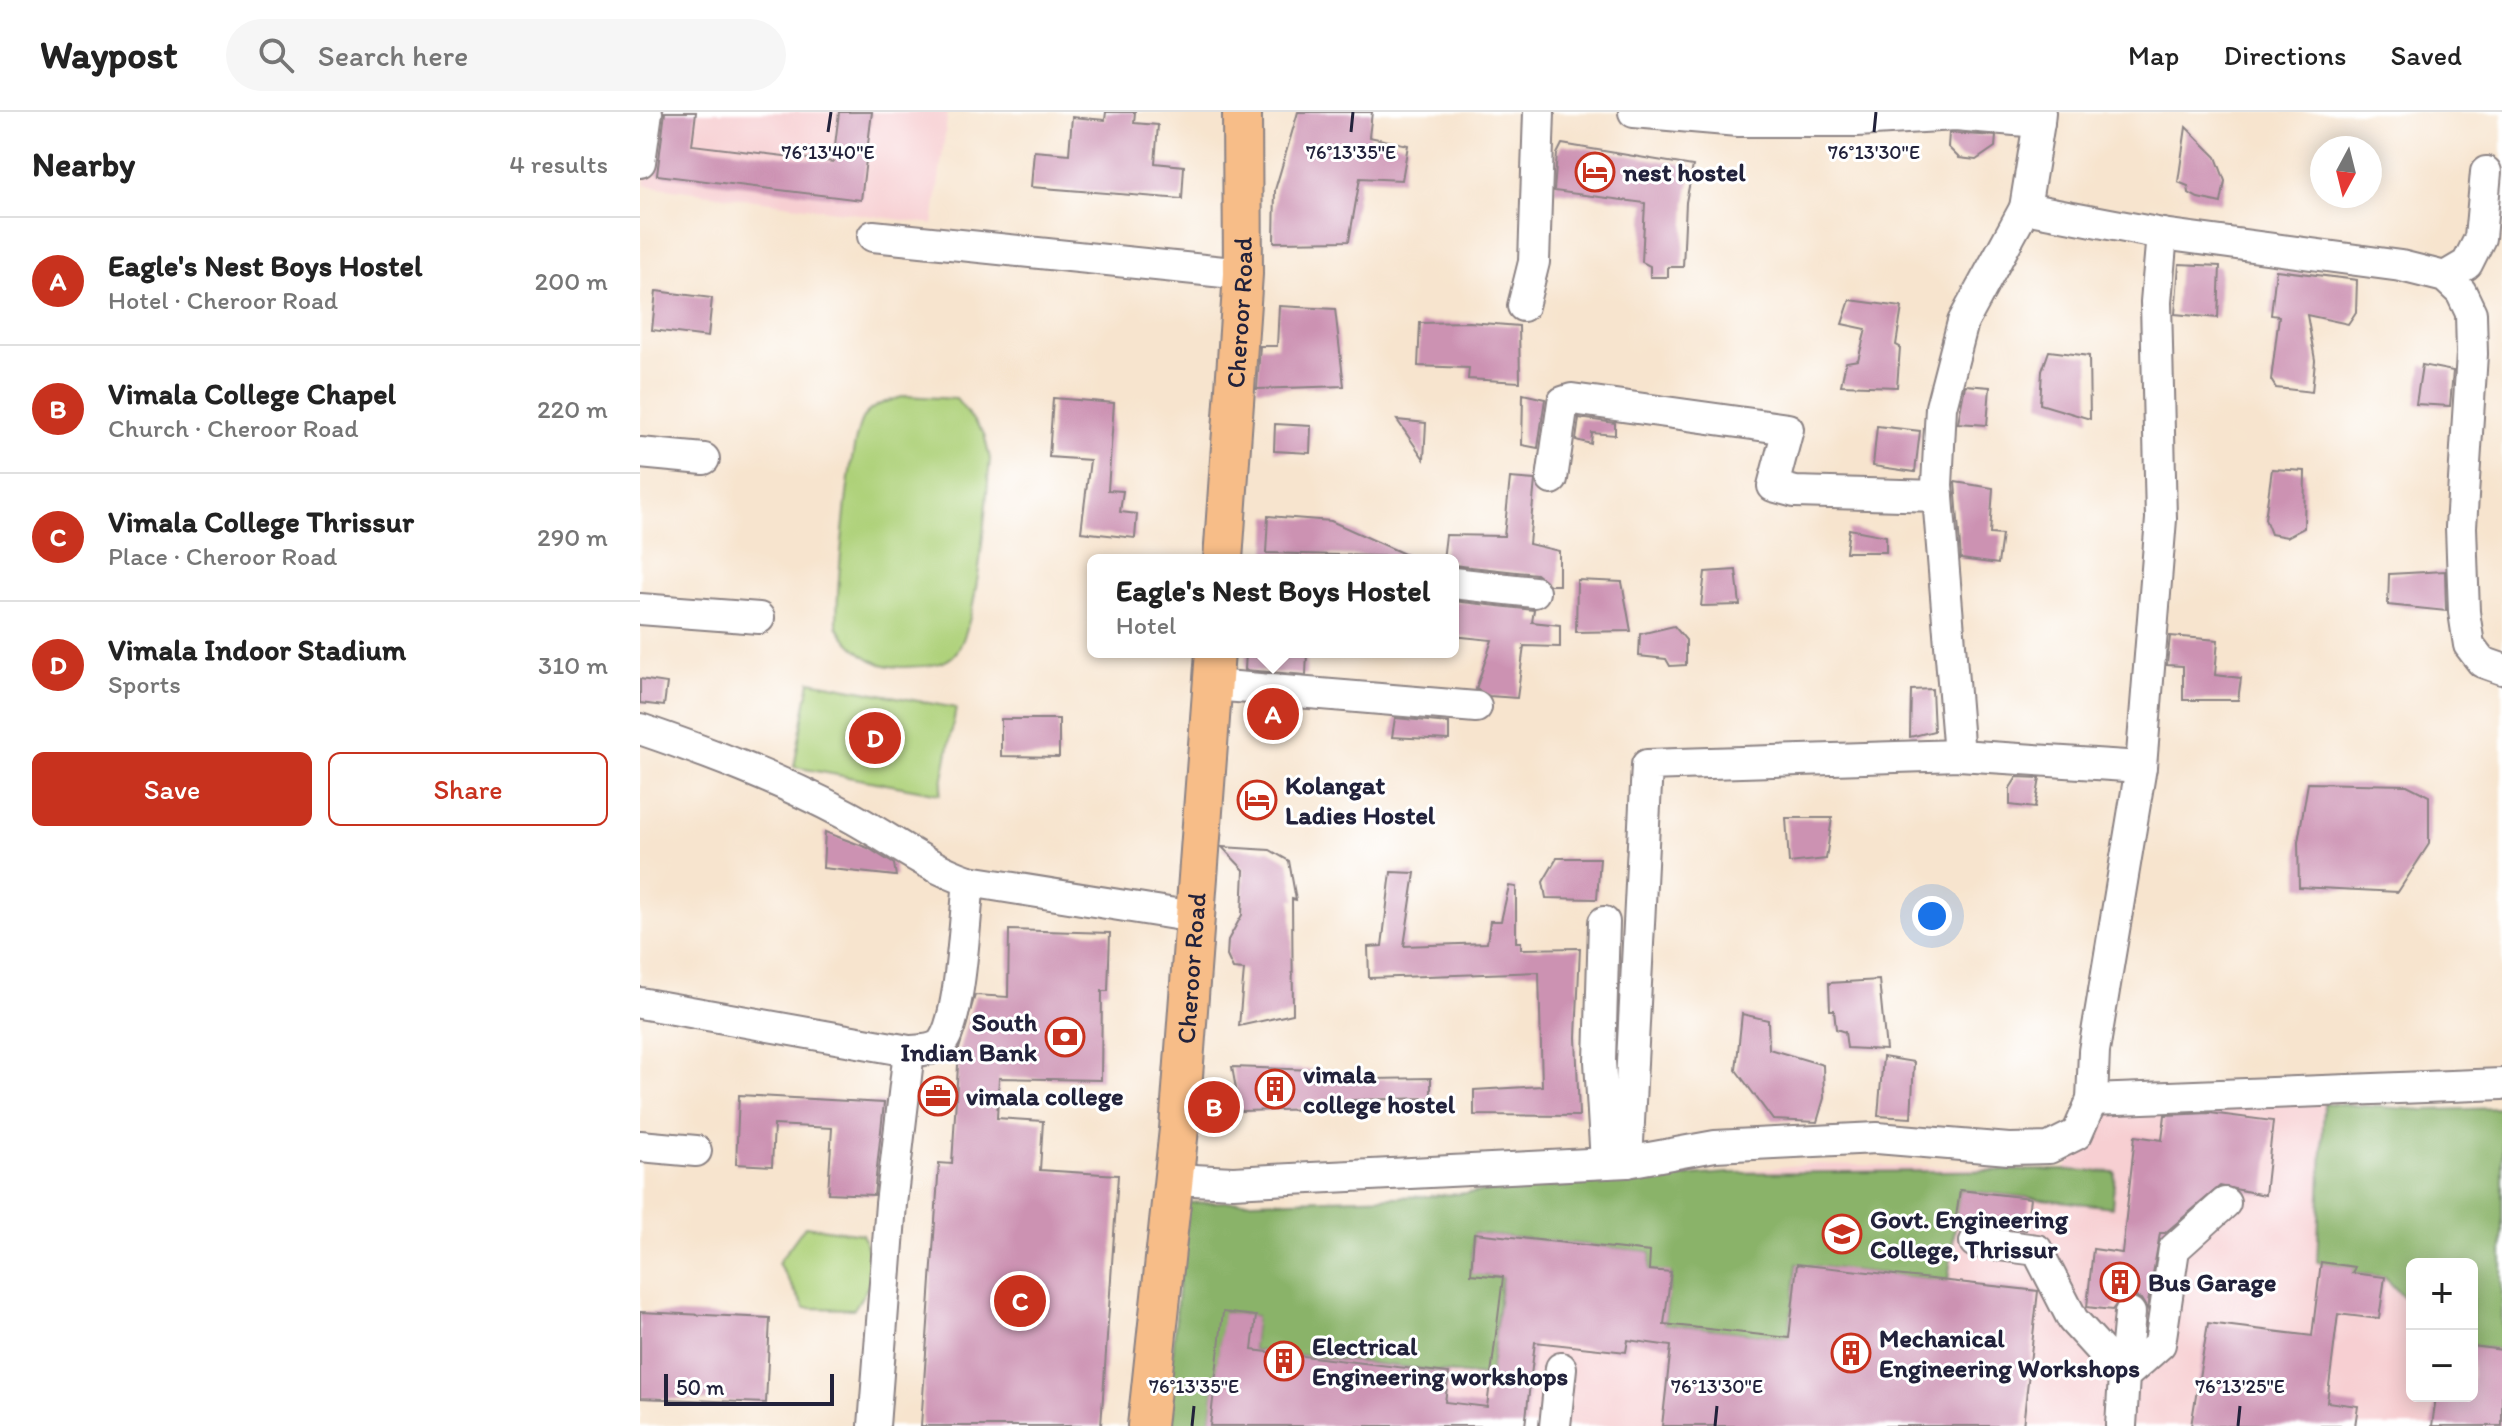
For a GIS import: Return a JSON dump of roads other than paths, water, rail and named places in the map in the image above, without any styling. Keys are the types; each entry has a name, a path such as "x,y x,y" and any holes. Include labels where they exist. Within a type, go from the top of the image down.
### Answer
{"main road":[{"name":"Cheroor Road","path":"1223,554 1243,274 1242,112"},
{"name":"Cheroor Road","path":"1147,1426 1174,1179 1214,669"}],"street":[{"path":"640,162 647,112"},
{"path":"1523,306 1534,262 1539,112"},
{"path":"1634,112 1738,121 1857,121 1955,115 2039,117 2025,208 1963,322 1941,407 1938,496 1959,755"},
{"path":"2445,277 2467,264 2480,238 2486,172"},
{"path":"2025,208 2162,234 2385,263 2445,277 2461,292 2471,313 2472,354 2461,527 2464,612 2469,645 2482,662 2502,669"},
{"path":"1174,1179 1233,1182 1617,1163 1715,1146 1877,1138 2009,1149 2049,1148 2077,1134 2092,1100 2094,1051 2141,767 2161,519 2156,302 2162,234"},
{"path":"873,236 1243,274"},
{"path":"1552,479 1563,402 1572,399 1788,429 1773,486 1784,489 1938,496"},
{"path":"640,453 704,459"},
{"path":"1459,584 1534,592"},
{"path":"640,609 759,618"},
{"path":"1214,669 1476,707"},
{"path":"640,729 733,761 846,815 934,869 969,881 1194,917"},
{"path":"1617,1163 1647,765 1959,755 2141,767"},
{"path":"640,1003 909,1051 935,1048 943,1041 948,1028 957,989 969,881"},
{"path":"1604,922 1600,1061 1617,1163"},
{"path":"874,1426 891,1204 909,1051"},
{"path":"2092,1100 2502,1084"},
{"path":"640,1146 696,1151"},
{"path":"2124,1376 2160,1344 2174,1249 2225,1203"},
{"path":"1975,1242 2037,1250 2073,1320 2124,1376"},
{"path":"2121,1426 2130,1313"},
{"path":"1555,1426 1561,1368"}],"place":[{"name":"nest hostel","path":"1595,172"},
{"name":"Eagle's Nest Boys Hostel","path":"1273,714"},
{"name":"Vimala Indoor Stadium","path":"875,738"},
{"name":"Kolangat Ladies Hostel","path":"1257,800"},
{"name":"South Indian Bank","path":"1065,1037"},
{"name":"vimala college hostel","path":"1275,1089"},
{"name":"vimala college","path":"938,1096"},
{"name":"Vimala College Chapel","path":"1214,1107"},
{"name":"Govt. Engineering College, Thrissur","path":"1842,1234"},
{"name":"Bus Garage","path":"2120,1282"},
{"name":"Vimala College Thrissur","path":"1020,1301"},
{"name":"Mechanical Engineering Workshops","path":"1851,1353"},
{"name":"Electrical Engineering workshops","path":"1284,1361"}]}
